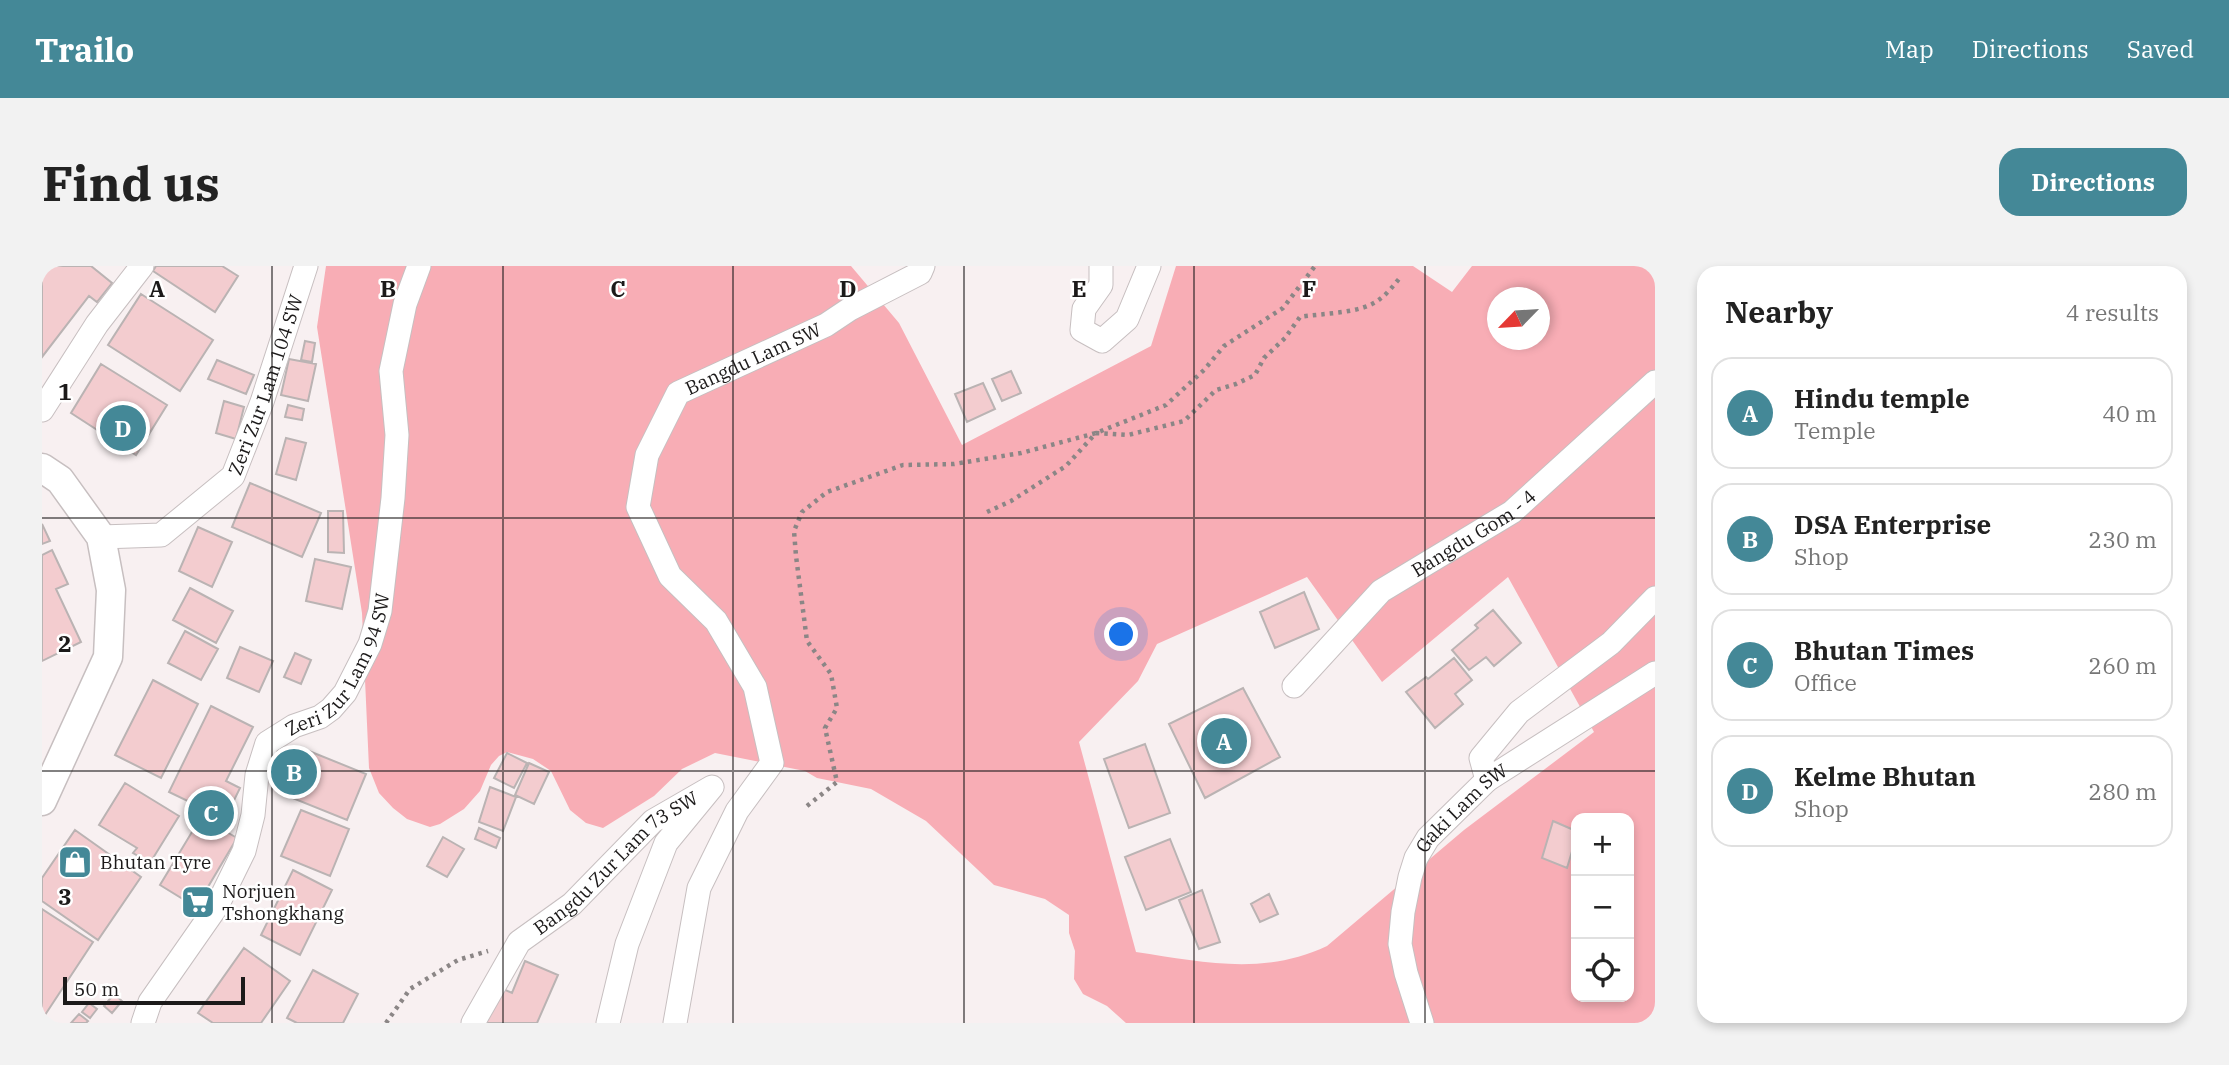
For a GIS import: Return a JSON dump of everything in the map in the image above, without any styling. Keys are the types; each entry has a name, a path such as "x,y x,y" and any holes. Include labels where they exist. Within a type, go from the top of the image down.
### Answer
{"street":[{"path":"42,410 97,324 142,266"},
{"name":"Zeri Zur Lam 104 SW","path":"101,537 161,535 233,476 262,402 306,266"},
{"name":"Zeri Zur Lam 94 SW","path":"143,1023 150,1002 217,906 244,851 253,816 257,775 267,743 294,726 320,717 331,709 345,693 370,644 380,611 393,498 397,435 391,371 404,304 419,266"},
{"name":"Bangdu Lam SW","path":"675,1023 699,888 737,811 772,763 755,687 716,621 670,576 638,507 647,455 678,393 825,325 920,273 923,266"},
{"path":"1101,266 1101,285 1084,309 1082,330 1102,341 1127,319 1149,266"},
{"name":"Bangdu Gom - 4","path":"1294,686 1381,591 1512,512 1655,382"},
{"path":"42,468 60,480 101,537 111,590 108,657 50,762 42,801"},
{"path":"1487,780 1481,758 1519,712 1611,643 1655,598"},
{"name":"Gaki Lam SW","path":"1422,1023 1406,973 1400,943 1410,877 1416,858 1428,838 1487,780 1655,673"},
{"name":"Bangdu Zur Lam 73 SW","path":"473,1023 519,942 572,904 653,821 712,787 666,843 627,944 607,1023"}],"path":[{"path":"807,806 837,782 825,728 837,708 831,674 807,641 794,531 802,512 827,492 903,466 954,464 1021,453 1096,433 1166,405 1204,370 1224,346 1283,308 1315,266"},
{"path":"1096,433 1128,435 1184,421 1216,390 1255,375 1264,358 1285,338 1300,317 1349,311 1378,301 1399,279"},
{"path":"987,512 1011,501 1066,466 1096,433"},
{"path":"386,1023 411,989 449,965 519,942"}],"shaded area":[{"path":"326,266 851,266 899,323 962,445 1151,346 1176,266 1413,266 1452,292 1472,266 1655,266 1655,1023 1126,1023 1107,1006 1083,994 1074,979 1075,951 1069,933 1069,915 1045,899 994,885 926,821 871,789 817,778 805,771 715,753 682,769 654,796 603,828 586,823 570,810 551,771 533,759 507,752 491,765 480,791 464,809 430,827 407,819 393,808 379,793 369,768 362,613 317,327","holes":["1307,577 1382,682 1508,577 1594,732 1464,830 1327,946 1280,961 1256,964 1209,962 1136,952 1079,742 1138,681 1157,644"]}],"building":[{"path":"42,266 91,266 112,283 97,302 89,296 42,357"},
{"path":"156,266 222,266 238,276 215,312 153,271"},
{"path":"141,294 213,340 180,391 108,345"},
{"path":"305,341 315,343 312,362 301,360"},
{"path":"289,359 316,364 308,401 281,395"},
{"path":"217,360 254,375 246,394 208,379"},
{"path":"101,364 167,405 136,455 71,413"},
{"path":"1011,371 1021,393 1002,401 992,379"},
{"path":"983,383 995,409 967,422 955,394"},
{"path":"224,401 244,407 236,439 216,433"},
{"path":"288,405 304,409 302,420 285,417"},
{"path":"286,438 306,443 296,480 276,474"},
{"path":"250,483 321,513 302,557 232,527"},
{"path":"328,511 343,511 344,553 328,552"},
{"path":"42,524 50,541 42,544"},
{"path":"198,527 232,542 212,587 179,571"},
{"path":"52,550 68,584 56,589 81,642 42,661 42,555"},
{"path":"315,559 351,567 342,609 306,601"},
{"path":"190,588 233,611 216,643 173,620"},
{"path":"1304,592 1319,629 1275,648 1260,612"},
{"path":"1493,610 1521,643 1494,666 1486,657 1469,670 1452,650 1478,628 1475,625"},
{"path":"185,631 218,649 201,680 168,663"},
{"path":"240,647 273,661 259,692 227,678"},
{"path":"295,653 311,660 301,684 284,677"},
{"path":"1454,658 1472,680 1455,694 1463,704 1435,728 1406,692 1426,677 1428,679"},
{"path":"153,680 198,704 161,778 115,755"},
{"path":"1243,688 1280,757 1205,798 1169,724"},
{"path":"211,706 253,727 226,781 240,788 225,819 169,792"},
{"path":"1145,744 1170,813 1129,828 1104,759"},
{"path":"304,749 366,774 347,820 285,795"},
{"path":"507,753 527,763 514,788 494,778"},
{"path":"529,763 549,772 534,804 515,795"},
{"path":"125,783 179,816 150,863 133,853 137,848 99,825"},
{"path":"490,787 516,797 503,831 479,822"},
{"path":"301,810 349,829 330,876 281,856"},
{"path":"201,817 237,838 196,907 160,885"},
{"path":"1553,821 1571,829 1571,855 1567,868 1542,858"},
{"path":"479,828 500,838 496,848 475,839"},
{"path":"75,830 141,877 98,940 42,901 42,878"},
{"path":"443,837 464,849 447,877 427,866"},
{"path":"1170,839 1191,892 1146,910 1125,857"},
{"path":"293,870 332,890 300,955 261,935"},
{"path":"1202,890 1220,942 1199,949 1179,900"},
{"path":"1269,894 1278,914 1260,922 1251,904"},
{"path":"42,909 93,942 43,1018 42,1018"},
{"path":"244,948 290,981 261,1023 213,1023 198,1013"},
{"path":"525,961 558,975 537,1023 483,1023 497,986 512,993"},
{"path":"313,970 358,994 343,1023 297,1023 287,1018"},
{"path":"114,994 122,1001 112,1013 104,1006"},
{"path":"89,1003 97,1009 90,1018 82,1012"},
{"path":"79,1014 88,1021 71,1023"}],"place":[{"name":"Kelme Bhutan","path":"123,428"},
{"name":"Hindu temple","path":"1224,741"},
{"name":"DSA Enterprise","path":"294,772"},
{"name":"Bhutan Times","path":"211,813"},
{"name":"Bhutan Tyre","path":"75,862"},
{"name":"Norjuen Tshongkhang","path":"198,902"}]}
